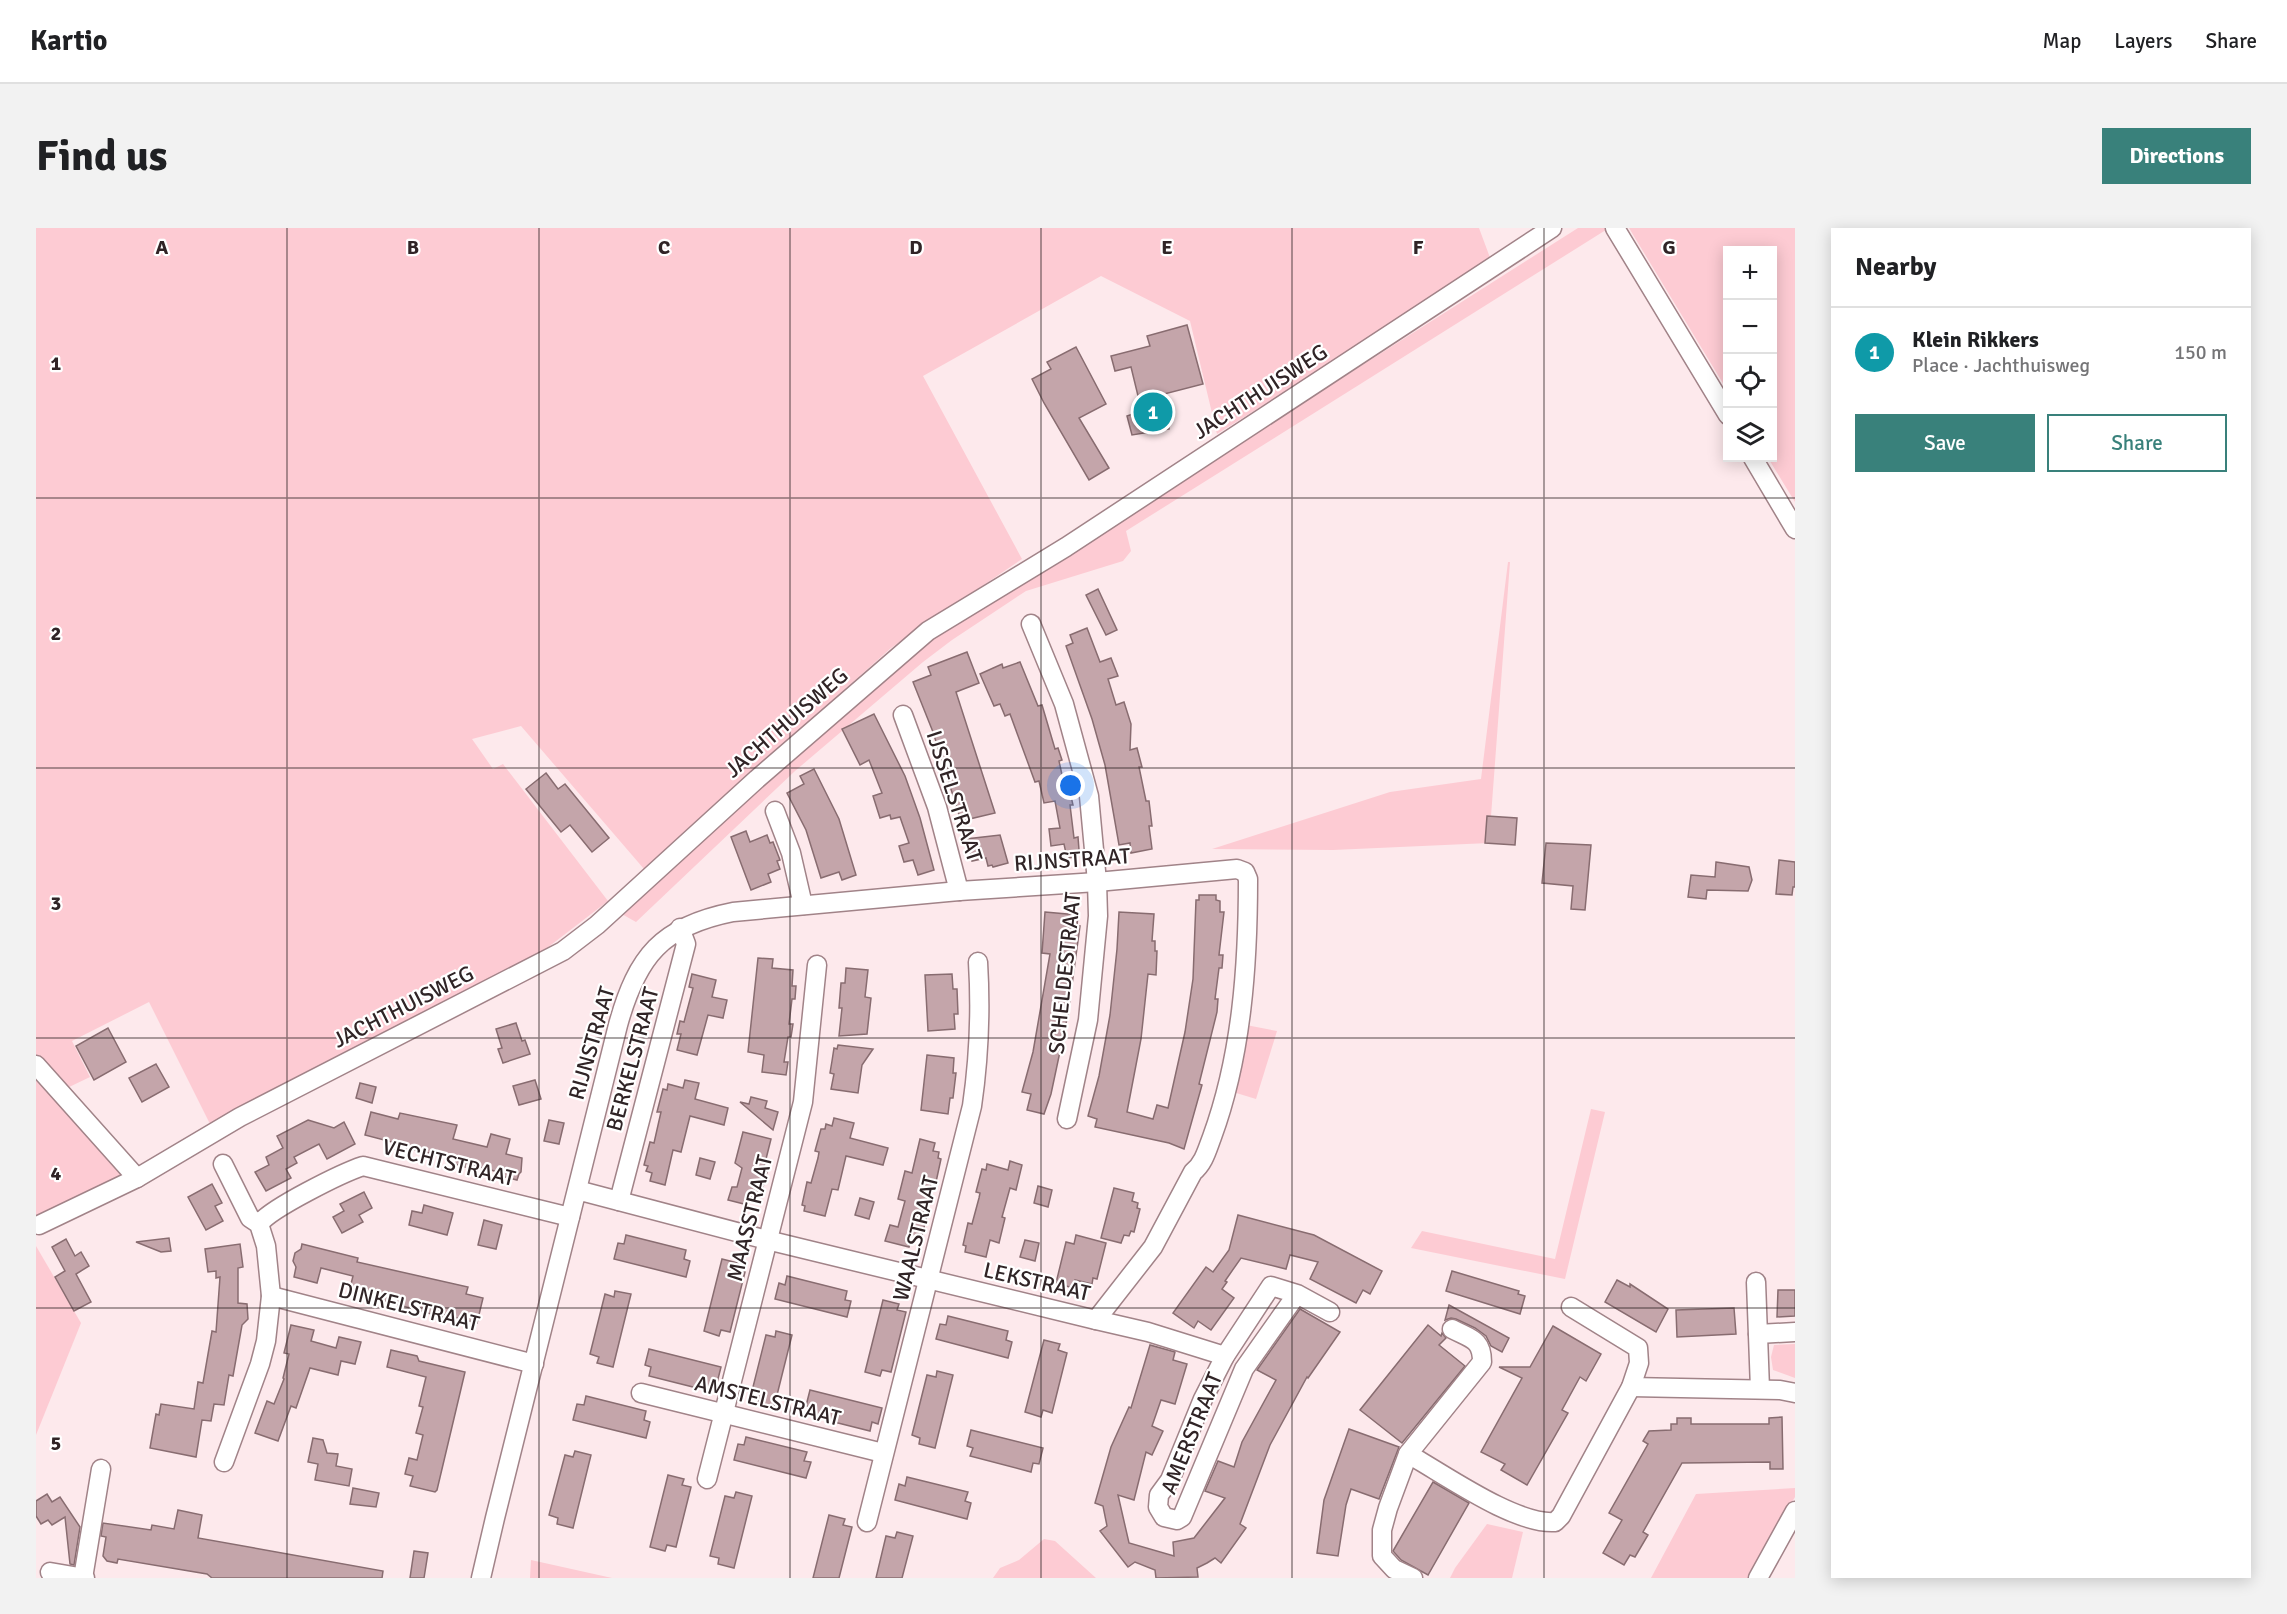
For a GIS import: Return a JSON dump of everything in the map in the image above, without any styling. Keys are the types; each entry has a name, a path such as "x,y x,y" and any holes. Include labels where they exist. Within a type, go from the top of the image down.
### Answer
{"street":[{"name":"JACHTHUISWEG","path":"39,1225 137,1178 240,1117 563,951 597,925 757,779 928,631 1066,547 1552,228"},
{"path":"1615,228 1724,408"},
{"path":"1755,462 1795,529"},
{"name":"SCHELDESTRAAT","path":"1031,624 1064,704 1089,796 1097,882 1098,916 1088,1020 1067,1119"},
{"name":"IJSSELSTRAAT","path":"903,715 937,807 959,891"},
{"path":"776,811 791,854 803,905"},
{"name":"LEKSTRAAT","path":"577,1190 767,1240 1096,1320 1153,1247 1193,1172 1202,1165 1219,1118 1238,1036 1248,904 1245,872 1237,869 1223,870"},
{"name":"RIJNSTRAAT","path":"481,1578 623,1007 637,974 647,958 680,928 704,918 734,912 1223,870"},
{"name":"BERKELSTRAAT","path":"619,1201 686,944 680,928"},
{"name":"WAALSTRAAT","path":"867,1522 964,1143 975,1086 981,1016 978,962"},
{"name":"MAASSTRAAT","path":"707,1479 803,1102 818,965"},
{"path":"36,1065 137,1178"},
{"path":"223,1164 250,1218 259,1224 266,1246 271,1296 266,1341 260,1364 224,1462"},
{"name":"VECHTSTRAAT","path":"259,1224 264,1217 284,1205 363,1166 570,1217"},
{"path":"1756,1282 1760,1389"},
{"name":"AMERSTRAAT","path":"1297,1294 1244,1369 1182,1517 1177,1520 1168,1520 1158,1508 1159,1495 1170,1480 1203,1399 1225,1356 1271,1286 1297,1294 1330,1312"},
{"name":"DINKELSTRAAT","path":"271,1296 534,1364"},
{"path":"1408,1454 1491,1502 1527,1519 1544,1523 1555,1522 1561,1516 1631,1387 1640,1362 1638,1348 1571,1307"},
{"name":"AMERSTRAAT","path":"1096,1320 1148,1332 1225,1356"},
{"path":"1413,1578 1394,1569 1382,1556 1383,1530 1388,1508 1408,1454 1482,1362 1482,1348 1478,1343 1452,1329"},
{"path":"1758,1334 1795,1332"},
{"path":"1631,1387 1760,1389 1795,1393"},
{"name":"AMSTELSTRAAT","path":"641,1393 883,1454"},
{"path":"50,1572 84,1578 100,1469"},
{"path":"1758,1578 1795,1511"}],"shaded area":[{"path":"36,228 1479,228 1492,263 1217,434 1190,321 1101,276 923,376 1022,559 891,648 644,869 521,726 472,739 493,769 503,764 608,901 547,948 459,998 212,1128 149,1002 72,1041 90,1077 65,1089 36,1056"},
{"path":"1578,228 1609,228 1126,531 1131,551 1123,561 1026,591 952,640 795,771 636,922 620,913 931,639"},
{"path":"1629,228 1795,228 1795,502 1770,462 1777,462 1777,246 1723,246 1723,383"},
{"path":"1508,562 1510,562 1489,843 1333,850 1212,849 1390,792 1481,779"},
{"path":"1246,1025 1277,1031 1256,1099 1233,1092"},
{"path":"36,1072 125,1173 36,1219"},
{"path":"1591,1109 1605,1112 1565,1279 1411,1248 1422,1231 1555,1259"},
{"path":"36,1246 81,1323 36,1435"},
{"path":"1795,1344 1795,1378 1773,1370 1771,1357 1774,1345"},
{"path":"1795,1488 1795,1497 1762,1550 1748,1578 1651,1578 1696,1494"},
{"path":"1487,1524 1523,1532 1512,1578 1450,1578 1455,1568"},
{"path":"1044,1539 1055,1541 1096,1578 993,1578 1000,1568 1019,1560"},
{"path":"531,1560 612,1578 530,1578"}],"building":[{"path":"1187,325 1203,384 1164,394 1169,429 1132,435 1127,416 1139,412 1137,405 1140,404 1131,367 1115,371 1111,356 1150,346 1147,336"},
{"path":"1076,347 1106,404 1079,418 1109,468 1089,480 1032,379 1051,369 1047,362"},
{"path":"1098,589 1117,630 1106,635 1086,595"},
{"path":"1087,628 1100,662 1111,658 1118,676 1108,679 1116,705 1124,702 1131,724 1130,750 1137,748 1142,767 1139,767 1146,801 1149,801 1152,849 1131,853 1130,843 1119,845 1105,765 1092,719 1066,646 1073,643 1070,635"},
{"path":"967,652 979,683 956,692 995,813 961,821 933,732 913,682 931,675 928,667"},
{"path":"1020,662 1038,706 1042,705 1055,749 1058,748 1062,760 1059,761 1066,793 1070,792 1073,805 1070,805 1074,838 1078,837 1077,857 1067,858 1064,844 1051,846 1049,829 1060,828 1055,801 1044,803 1039,781 1035,782 1010,714 1005,716 1000,704 994,706 980,674 1002,664 1003,668"},
{"path":"874,714 905,776 920,818 934,870 918,875 913,860 904,862 899,846 909,843 900,817 891,819 890,815 880,818 873,796 882,793 869,760 860,765 842,729"},
{"path":"814,769 839,819 856,875 842,880 839,872 821,878 806,830 787,793 804,784 800,776"},
{"path":"546,773 558,789 565,784 609,838 592,852 570,825 561,832 526,789"},
{"path":"1487,816 1517,818 1515,845 1485,843"},
{"path":"746,831 750,842 767,835 770,843 773,842 780,860 777,861 780,869 768,874 771,882 751,890 731,837"},
{"path":"1000,835 1008,863 993,867 988,866 986,858 972,861 966,839"},
{"path":"1546,843 1591,845 1585,910 1571,909 1573,886 1542,883"},
{"path":"1779,860 1795,862 1795,887 1793,887 1792,895 1776,894"},
{"path":"1716,862 1749,867 1752,880 1748,891 1707,890 1706,899 1688,897 1691,875 1715,877"},
{"path":"1199,895 1216,895 1216,900 1220,901 1220,912 1224,912 1219,955 1223,955 1215,999 1218,999 1217,1012 1199,1084 1202,1085 1184,1149 1169,1143 1095,1127 1097,1119 1088,1116 1099,1076 1110,1015 1119,912 1154,914 1152,941 1155,941 1155,951 1157,951 1156,975 1148,974 1141,1039 1127,1112 1153,1119 1157,1105 1168,1108 1185,1032 1193,979 1196,900 1199,900"},
{"path":"1045,912 1078,915 1077,926 1080,926 1068,1014 1051,1094 1044,1114 1027,1110 1031,1094 1022,1092 1033,1052 1050,954 1042,953"},
{"path":"758,958 773,959 772,968 793,970 792,986 796,986 789,1024 793,1024 791,1037 788,1037 784,1062 788,1062 786,1075 762,1072 764,1055 748,1052"},
{"path":"846,968 868,970 865,997 871,998 867,1034 839,1036 842,1008 839,1008 841,983 845,983"},
{"path":"692,974 716,980 712,997 727,1000 723,1018 708,1015 697,1055 677,1050 681,1034 677,1034 680,1021 684,1022 693,988 689,987"},
{"path":"952,974 953,989 957,989 958,1014 954,1014 955,1029 928,1031 925,975"},
{"path":"516,1023 522,1041 525,1040 530,1054 503,1063 498,1049 502,1048 496,1029"},
{"path":"108,1028 126,1062 94,1080 76,1046"},
{"path":"838,1045 873,1049 862,1065 858,1093 831,1089 834,1074 830,1073 834,1048 837,1049"},
{"path":"927,1055 954,1058 953,1073 956,1073 953,1098 950,1098 948,1114 921,1110"},
{"path":"156,1064 169,1087 142,1102 129,1078"},
{"path":"535,1080 541,1099 519,1105 513,1086"},
{"path":"685,1080 699,1083 695,1099 728,1108 724,1125 690,1116 681,1152 673,1150 665,1185 650,1181 652,1173 646,1171 648,1166 644,1165 650,1142 654,1143 661,1112 657,1112 663,1089 667,1090 668,1084 683,1088"},
{"path":"360,1083 376,1087 372,1103 356,1098"},
{"path":"751,1097 767,1101 765,1108 778,1112 773,1130 740,1102 749,1104"},
{"path":"371,1112 398,1119 400,1113 457,1125 453,1139 487,1147 491,1134 510,1139 506,1154 522,1158 521,1172 517,1180 465,1163 465,1167 451,1163 450,1158 412,1149 411,1153 391,1148 392,1142 365,1135"},
{"path":"834,1118 854,1123 850,1138 888,1148 883,1165 846,1156 838,1190 832,1189 825,1216 804,1211 805,1206 802,1205 807,1182 811,1183 818,1158 819,1152 815,1151 821,1129 825,1129 826,1124 832,1126"},
{"path":"308,1120 334,1128 344,1122 355,1144 327,1159 319,1144 294,1157 297,1163 286,1169 291,1178 266,1191 255,1172 269,1165 266,1157 283,1148 277,1136"},
{"path":"549,1120 564,1123 559,1144 544,1141"},
{"path":"743,1132 771,1139 763,1171 767,1172 761,1194 757,1194 756,1199 750,1197 748,1205 728,1200 732,1187 737,1187 742,1168 735,1163"},
{"path":"920,1139 935,1143 933,1151 939,1152 938,1158 941,1159 936,1182 932,1181 925,1206 924,1212 928,1212 922,1235 918,1234 917,1240 911,1238 909,1247 885,1241 890,1225 898,1227 905,1201 898,1199 905,1171 912,1173"},
{"path":"700,1158 715,1162 710,1179 696,1175"},
{"path":"1010,1161 1022,1165 1016,1190 1010,1188 1002,1217 1005,1218 999,1243 990,1240 986,1257 965,1252 966,1246 963,1245 968,1223 972,1224 979,1198 980,1193 976,1192 982,1169 986,1170 987,1164 1008,1170"},
{"path":"212,1184 222,1203 215,1206 223,1221 206,1230 188,1197"},
{"path":"1038,1186 1052,1190 1048,1207 1034,1203"},
{"path":"1114,1188 1134,1193 1132,1201 1138,1203 1137,1208 1140,1209 1134,1232 1131,1231 1129,1236 1124,1235 1121,1243 1101,1238"},
{"path":"364,1192 372,1208 359,1215 363,1222 342,1233 333,1217 344,1211 340,1204"},
{"path":"860,1198 874,1202 869,1219 855,1215"},
{"path":"424,1205 453,1213 447,1235 409,1225 412,1211 422,1213"},
{"path":"1238,1215 1314,1235 1382,1271 1370,1294 1363,1290 1356,1303 1310,1279 1318,1262 1290,1255 1286,1269 1241,1258 1222,1289 1234,1298 1211,1330 1198,1321 1194,1328 1173,1313 1206,1267 1213,1272 1229,1250"},
{"path":"484,1220 502,1225 496,1249 478,1245"},
{"path":"626,1235 686,1250 684,1259 690,1261 686,1277 614,1259 618,1243 624,1244"},
{"path":"1076,1235 1106,1243 1097,1279 1093,1278 1092,1284 1075,1280 1073,1288 1056,1283 1066,1242 1074,1244"},
{"path":"169,1238 171,1251 161,1252 136,1242"},
{"path":"66,1239 75,1256 81,1252 89,1266 76,1274 91,1302 74,1311 55,1277 65,1271 52,1247"},
{"path":"1025,1240 1039,1243 1035,1261 1020,1257"},
{"path":"240,1244 243,1267 238,1268 238,1303 247,1304 248,1319 242,1325 233,1376 229,1375 224,1405 214,1404 211,1421 202,1420 196,1457 150,1448 156,1414 159,1415 161,1404 194,1409 198,1382 203,1383 212,1331 216,1332 220,1277 216,1278 216,1271 208,1272 205,1249"},
{"path":"302,1244 358,1258 357,1262 468,1287 466,1294 483,1298 477,1323 442,1314 442,1317 360,1294 361,1291 350,1288 353,1276 321,1268 317,1283 294,1277 296,1267 293,1261 295,1253 301,1249"},
{"path":"722,1259 738,1263 736,1269 745,1272 730,1332 721,1330 719,1336 704,1331"},
{"path":"1452,1271 1519,1291 1518,1294 1525,1296 1520,1314 1446,1291"},
{"path":"787,1276 847,1291 845,1300 851,1301 847,1317 775,1299 779,1283 785,1285"},
{"path":"1617,1280 1630,1287 1630,1284 1668,1309 1656,1332 1605,1302"},
{"path":"1778,1290 1795,1290 1795,1316 1777,1317"},
{"path":"615,1291 631,1294 613,1367 597,1363 599,1357 590,1354 605,1294 614,1297"},
{"path":"883,1300 899,1304 897,1310 906,1312 891,1372 882,1370 880,1376 865,1372"},
{"path":"1449,1305 1509,1338 1502,1352 1491,1346 1486,1336 1475,1328 1456,1319 1445,1320"},
{"path":"1734,1308 1736,1334 1677,1337 1676,1310"},
{"path":"1300,1309 1340,1332 1307,1377 1270,1445 1240,1524 1246,1528 1221,1563 1215,1558 1197,1568 1198,1577 1156,1578 1155,1570 1135,1562 1128,1567 1100,1531 1107,1526 1103,1506 1095,1503 1111,1447 1129,1407 1131,1408 1150,1345 1175,1352 1173,1360 1187,1364 1175,1404 1161,1400 1152,1426 1163,1431 1152,1455 1146,1452 1134,1500 1118,1495 1129,1543 1174,1556 1173,1542 1194,1538 1225,1498 1205,1491 1218,1461 1234,1467 1242,1442 1276,1380 1257,1370"},
{"path":"948,1316 1008,1331 1006,1340 1012,1342 1008,1358 936,1339 940,1324 946,1325"},
{"path":"291,1325 314,1330 311,1341 336,1348 339,1337 361,1342 355,1364 341,1361 338,1375 310,1368 296,1408 291,1406 278,1441 255,1433 267,1401 274,1404 284,1379 289,1354 284,1353"},
{"path":"1428,1325 1446,1338 1439,1345 1465,1366 1402,1443 1360,1410"},
{"path":"1553,1326 1601,1354 1586,1381 1580,1377 1562,1410 1568,1413 1527,1485 1501,1470 1505,1464 1481,1452 1522,1378 1499,1367 1530,1367"},
{"path":"776,1331 792,1335 774,1407 758,1403 759,1397 751,1395 766,1335 775,1337"},
{"path":"1044,1340 1060,1344 1058,1350 1067,1353 1052,1413 1043,1410 1041,1417 1025,1412"},
{"path":"649,1349 721,1367 717,1383 711,1382 709,1391 649,1376 651,1367 645,1365"},
{"path":"391,1350 417,1356 419,1361 465,1372 435,1492 410,1486 413,1476 405,1474 409,1458 417,1460 423,1435 416,1433 423,1407 419,1406 426,1377 387,1367"},
{"path":"937,1371 953,1375 935,1448 919,1444 920,1438 912,1435 927,1375 936,1377"},
{"path":"810,1390 882,1408 878,1424 872,1422 870,1431 810,1416 812,1407 806,1406"},
{"path":"586,1396 646,1411 644,1420 650,1422 646,1438 573,1420 577,1404 584,1405"},
{"path":"1782,1417 1783,1469 1770,1469 1770,1462 1682,1463 1643,1532 1648,1535 1635,1557 1630,1555 1624,1565 1603,1553 1622,1520 1609,1513 1648,1444 1643,1441 1649,1431 1671,1430 1671,1424 1677,1424 1677,1418 1691,1418 1691,1424 1769,1424 1769,1418"},
{"path":"1349,1429 1399,1447 1379,1499 1351,1489 1346,1505 1338,1556 1317,1553 1324,1500"},
{"path":"971,1430 1043,1448 1039,1464 1033,1463 1031,1472 970,1456 973,1448 967,1446"},
{"path":"746,1437 807,1452 804,1461 811,1462 806,1478 734,1460 738,1444 744,1445"},
{"path":"313,1438 323,1440 327,1453 338,1454 336,1466 352,1469 349,1486 315,1480 318,1464 308,1462"},
{"path":"575,1451 591,1455 573,1528 557,1524 558,1518 549,1515 565,1455 573,1457"},
{"path":"668,1475 684,1479 682,1485 691,1487 676,1547 667,1545 665,1551 650,1547"},
{"path":"907,1477 968,1492 965,1501 971,1503 967,1519 895,1500 899,1484 905,1486"},
{"path":"1433,1482 1469,1503 1428,1575 1401,1560 1393,1551"},
{"path":"353,1488 379,1493 376,1507 350,1504"},
{"path":"736,1492 752,1496 734,1568 718,1564 719,1558 710,1556 725,1496 734,1498"},
{"path":"47,1494 52,1502 60,1497 80,1527 74,1565 70,1564 65,1517 52,1525 48,1520 41,1524 36,1516 36,1501"},
{"path":"178,1510 202,1515 198,1538 383,1571 382,1578 212,1578 207,1574 118,1559 117,1563 107,1561 103,1556 106,1537 101,1536 103,1523 151,1530 152,1525 174,1529"},
{"path":"829,1515 845,1519 843,1525 852,1527 839,1578 813,1578"},
{"path":"897,1532 913,1536 902,1578 876,1578 886,1536 895,1538"},
{"path":"414,1551 428,1553 424,1578 410,1578"}],"place":[{"name":"Klein Rikkers","path":"1153,412"}]}
